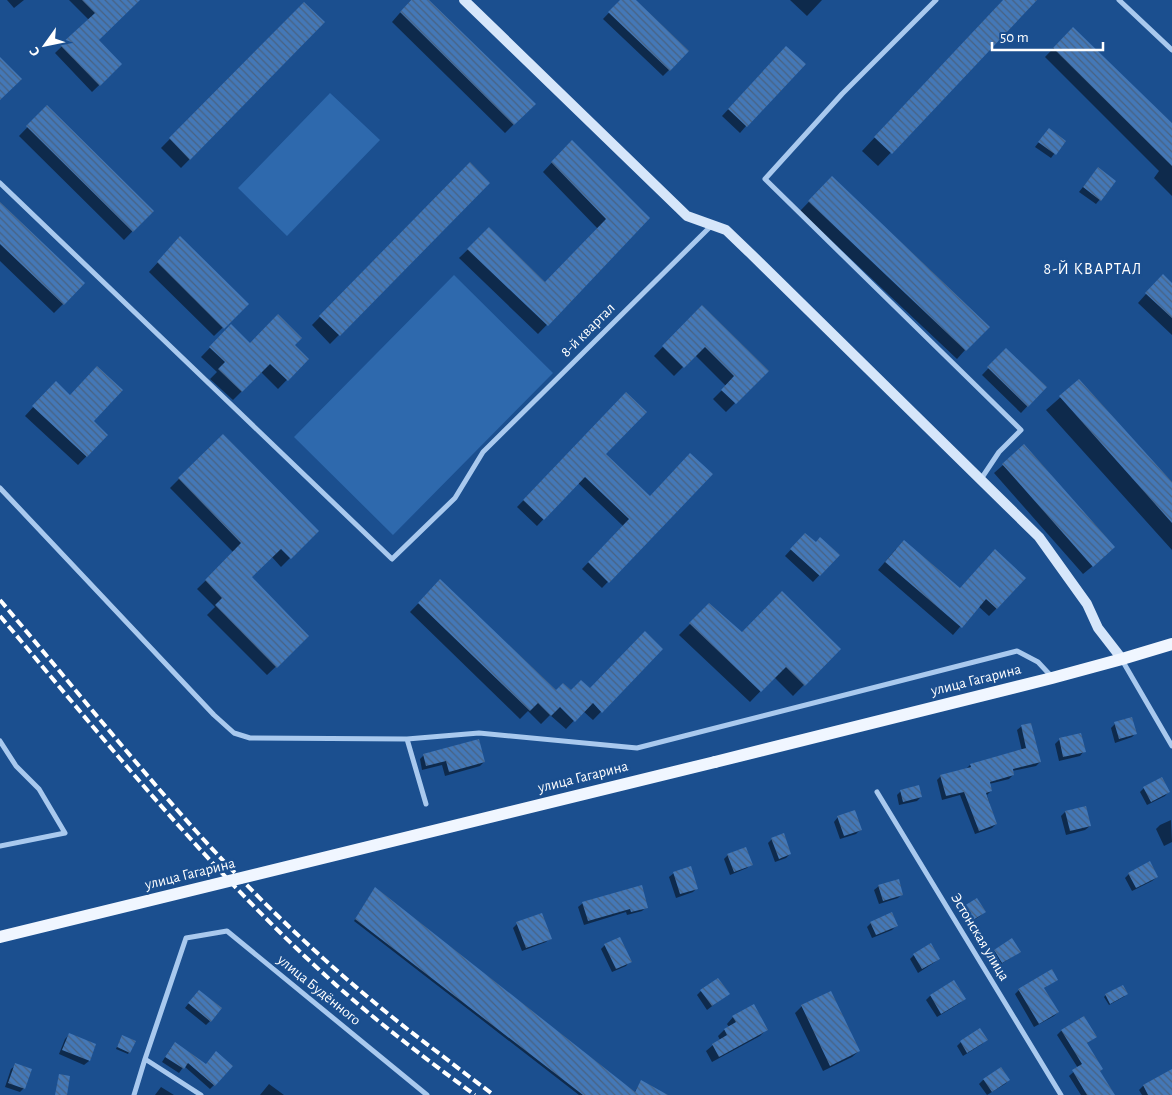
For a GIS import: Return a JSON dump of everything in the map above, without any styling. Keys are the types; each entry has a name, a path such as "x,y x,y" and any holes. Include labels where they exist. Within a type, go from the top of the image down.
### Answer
{"main road":[{"name":"улица Гагарина","path":"0,937 1052,678 1172,644"}],"street":[{"path":"464,0 687,216 726,230 750,252 1040,537 1087,604 1098,628 1122,659 1172,746"},
{"path":"936,0 842,94 765,179 1021,430 999,452 981,479"},
{"path":"1119,0 1172,50"},
{"name":"8-й квартал","path":"0,183 392,559 455,498 483,452 712,225"},
{"path":"0,488 214,715 234,733 250,738 407,739 479,733 637,748 1016,651 1038,662 1052,678"},
{"path":"407,739 426,804"},
{"path":"0,741 16,766 39,789 65,833 0,846"},
{"name":"Эстонская улица","path":"877,792 1061,1095"},
{"name":"улица Будённого","path":"145,1059 186,938 227,931 427,1095"},
{"path":"134,1095 145,1059 201,1095"}],"shaded area":[{"path":"330,93 380,140 287,236 238,188"},
{"path":"454,275 553,373 393,535 294,437"}],"building":[{"path":"82,0 140,0 99,40 122,64 100,86 60,45 95,13"},
{"path":"411,0 429,0 536,104 514,125 400,12"},
{"path":"620,0 636,0 689,51 670,71 608,12"},
{"path":"1003,0 1037,0 892,154 874,137"},
{"path":"304,2 325,22 190,160 169,138"},
{"path":"1073,27 1172,123 1172,166 1053,48"},
{"path":"786,46 806,64 747,127 728,109"},
{"path":"0,57 22,79 0,100"},
{"path":"47,105 154,211 133,232 26,126"},
{"path":"1049,128 1066,141 1056,155 1038,142"},
{"path":"572,140 650,218 548,326 467,249 489,227 545,282 606,219 551,162"},
{"path":"470,162 490,183 340,336 319,316"},
{"path":"1098,167 1116,181 1101,201 1083,187"},
{"path":"832,176 990,327 966,351 808,201"},
{"path":"0,202 85,283 64,305 0,244"},
{"path":"180,236 249,304 224,329 157,262"},
{"path":"1163,274 1172,283 1172,318 1145,293"},
{"path":"702,305 769,371 736,404 721,390 734,376 705,347 684,368 662,346"},
{"path":"278,314 302,338 295,345 309,359 288,381 270,364 242,392 218,369 225,362 209,347 231,324 250,343"},
{"path":"1006,348 1047,387 1028,407 987,367"},
{"path":"97,366 123,390 94,421 108,435 87,457 32,406 56,381 70,395"},
{"path":"1079,379 1172,482 1172,523 1059,396"},
{"path":"626,392 647,412 606,454 650,496 690,453 713,474 609,583 588,562 629,519 585,477 544,520 523,500"},
{"path":"223,434 319,531 291,559 281,549 252,577 309,636 277,668 215,605 222,598 205,580 241,543 178,478"},
{"path":"1024,444 1115,547 1093,567 1002,464"},
{"path":"805,533 816,542 820,537 840,555 820,576 790,549"},
{"path":"904,540 960,588 995,549 1026,578 997,609 986,599 962,628 885,562"},
{"path":"440,579 556,690 563,683 571,690 581,680 590,688 645,631 663,649 602,713 593,703 575,722 560,707 551,716 538,703 530,711 418,603"},
{"path":"782,591 841,649 805,686 786,667 761,692 689,623 709,603 742,632"},
{"path":"1132,717 1137,734 1119,739 1114,722"},
{"path":"1031,723 1041,762 1013,769 1014,775 990,782 992,791 986,793 997,824 979,831 964,792 946,796 940,775 971,767 970,764 1026,748 1021,725"},
{"path":"1081,733 1086,752 1063,757 1059,738"},
{"path":"479,739 485,762 449,772 446,761 426,766 423,754"},
{"path":"1162,777 1170,792 1151,802 1143,787"},
{"path":"919,785 922,797 903,802 900,790"},
{"path":"1086,806 1091,826 1070,831 1065,811"},
{"path":"855,810 862,830 844,836 837,816"},
{"path":"784,833 791,854 779,859 771,838"},
{"path":"746,847 753,865 734,872 727,854"},
{"path":"1150,861 1158,877 1136,888 1128,873"},
{"path":"691,866 698,889 680,894 673,872"},
{"path":"899,879 903,895 883,901 878,885"},
{"path":"642,885 648,908 631,912 630,909 588,921 582,902"},
{"path":"375,887 635,1092 641,1080 668,1095 583,1095 355,919"},
{"path":"977,898 986,912 973,920 964,906"},
{"path":"892,912 898,926 876,935 870,922"},
{"path":"542,913 552,939 526,948 516,922"},
{"path":"620,937 632,962 616,969 604,944"},
{"path":"1012,938 1021,952 1002,963 994,950"},
{"path":"931,943 940,959 922,969 913,954"},
{"path":"1052,969 1058,980 1044,988 1059,1012 1039,1024 1018,989"},
{"path":"718,978 730,994 712,1006 700,990"},
{"path":"954,980 966,999 941,1014 930,995"},
{"path":"1123,985 1128,994 1110,1004 1105,994"},
{"path":"199,990 222,1008 211,1022 188,1003"},
{"path":"831,991 860,1051 830,1066 801,1005"},
{"path":"754,1004 768,1030 719,1057 712,1044 727,1035 724,1029 736,1022 732,1016"},
{"path":"1084,1016 1097,1037 1087,1043 1103,1069 1100,1071 1115,1095 1087,1095 1072,1070 1082,1064 1061,1030"},
{"path":"980,1028 988,1040 967,1053 960,1041"},
{"path":"69,1033 96,1044 90,1061 62,1050"},
{"path":"122,1035 136,1041 130,1053 117,1047"},
{"path":"175,1042 206,1064 216,1051 233,1066 215,1086 188,1063 184,1069 165,1057"},
{"path":"15,1063 32,1069 25,1089 8,1083"},
{"path":"1001,1067 1010,1080 992,1092 983,1079"},
{"path":"1172,1069 1172,1095 1148,1095 1143,1085"},
{"path":"59,1074 70,1076 67,1095 55,1095"}],"railway":[{"path":"0,600 170,802 252,890 343,976 407,1029 494,1095"},
{"path":"0,616 121,759 203,853 246,898 336,985 404,1042 475,1095"}],"district":[{"name":"8-Й КВАРТАЛ","path":"1093,269"}]}
